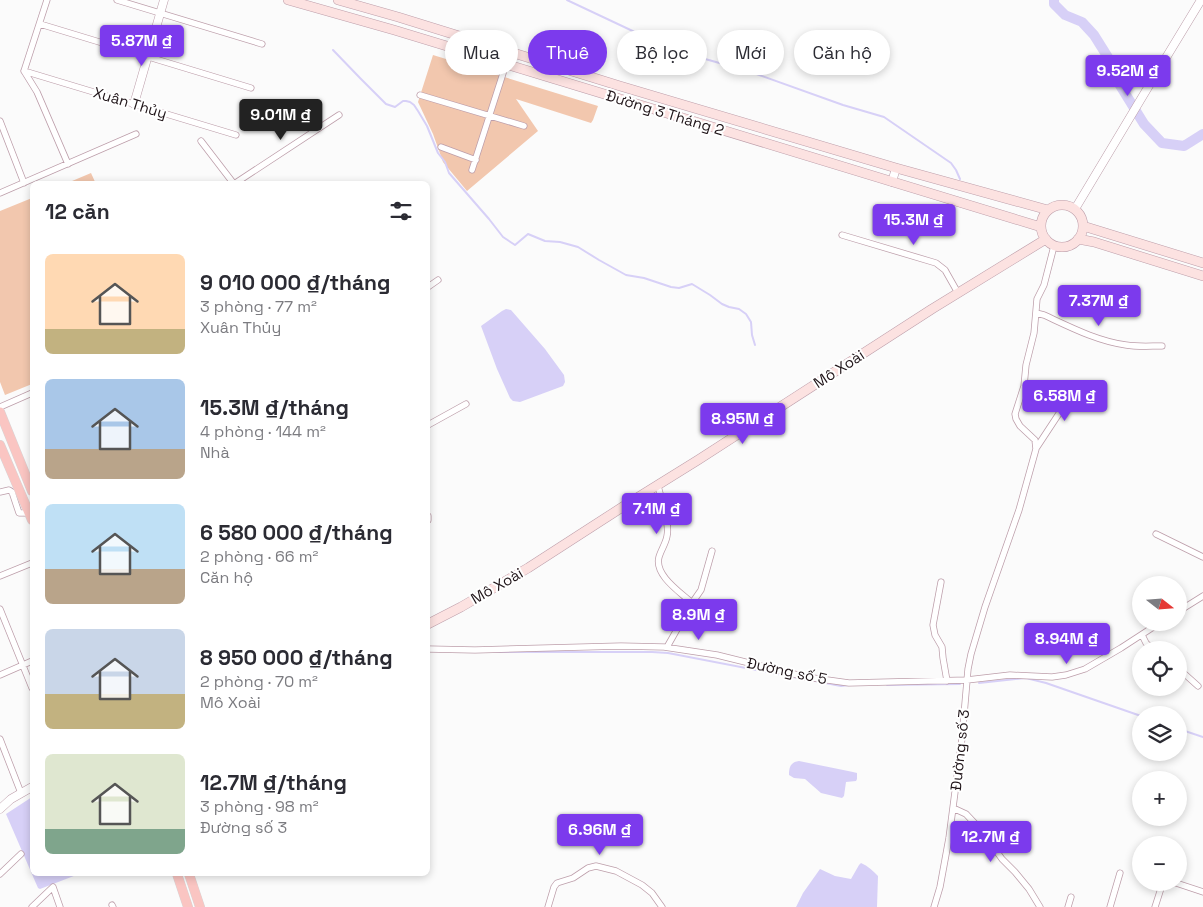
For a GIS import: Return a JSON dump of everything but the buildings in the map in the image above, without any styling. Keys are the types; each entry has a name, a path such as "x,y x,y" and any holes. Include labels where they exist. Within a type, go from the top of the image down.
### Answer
{"main road":[{"name":"Đường 3 Tháng 2","path":"288,0 445,45"},
{"name":"Đường 3 Tháng 2","path":"338,0 896,168 1048,210"},
{"name":"Đường 3 Tháng 2","path":"518,68 1041,227"},
{"path":"1054,206 1067,206 1075,209 1082,219 1082,233 1073,244 1060,247 1054,246 1043,236 1041,227 1044,216 1054,206"},
{"path":"1083,226 1203,263"},
{"name":"Mô Xoài","path":"430,623 528,568 958,293 1046,239"},
{"path":"1078,239 1094,242 1203,276"},
{"path":"0,412 30,486"},
{"path":"0,445 30,515"},
{"path":"178,876 188,907"},
{"path":"190,876 200,907"}],"street":[{"path":"47,0 24,71 37,92 68,164"},
{"path":"117,0 262,44"},
{"path":"134,104 164,0"},
{"path":"1075,209 1201,0"},
{"path":"394,30 398,17"},
{"path":"40,24 251,88"},
{"name":"Xuân Thủy","path":"24,71 236,135"},
{"path":"472,170 503,75"},
{"path":"616,98 620,86"},
{"path":"420,95 524,126"},
{"path":"239,181 339,115"},
{"path":"0,121 24,183"},
{"path":"0,193 136,134"},
{"path":"201,141 232,181"},
{"path":"441,148 476,160"},
{"path":"892,182 896,168"},
{"path":"842,235 936,263 945,270 958,293"},
{"path":"1036,449 1035,440 1020,426 1015,417 1024,386 1026,365 1034,333 1037,299 1044,285 1054,246"},
{"path":"430,286 438,280"},
{"path":"1036,313 1111,342 1131,346 1162,346"},
{"name":"Đường số 3","path":"934,907 943,873 962,738 967,680 978,628 1010,536 1039,442 1062,409 1082,388"},
{"path":"0,407 30,394"},
{"path":"430,424 466,404"},
{"path":"658,486 668,533 659,558 658,567 667,581 692,602"},
{"path":"0,492 9,490 12,492 19,513 30,517"},
{"path":"1156,534 1203,557"},
{"path":"667,647 700,590 712,551"},
{"path":"0,576 30,564"},
{"path":"941,582 933,625 935,635 942,648 948,681"},
{"path":"1188,605 1203,596"},
{"path":"0,609 30,683"},
{"name":"Đường số 5","path":"430,649 667,647 717,655 806,677 842,682 948,681 1010,675 1052,677 1072,674 1096,663 1147,631"},
{"path":"1142,634 1145,641"},
{"path":"0,674 30,662"},
{"path":"1187,676 1198,686"},
{"path":"0,739 21,793"},
{"path":"0,809 11,799 30,788"},
{"path":"953,808 966,814 982,831 1002,860 1029,889 1040,907"},
{"path":"0,874 21,854"},
{"path":"548,907 557,883 574,878 588,868 596,866 616,871 642,885 652,893 662,907"},
{"path":"1110,907 1120,873"},
{"path":"32,907 53,887 60,907"},
{"path":"1187,887 1203,892"},
{"path":"1155,907 1160,891"},
{"path":"1068,907 1071,897"}],"shaded area":[{"path":"433,55 445,59 445,75 498,75 598,106 591,123 516,99 538,131 467,191 443,162 433,134 418,102"},
{"path":"91,173 95,181 72,181"},
{"path":"30,199 30,385 5,395 0,382 0,211"},
{"path":"506,309 511,310 545,349 564,375 565,382 563,386 520,402 513,401 510,398 481,326"},
{"path":"799,761 857,773 857,779 856,781 846,782 842,798 821,793 805,779 794,778 789,775 791,766"},
{"path":"30,798 30,870 6,814"},
{"path":"861,863 878,876 877,907 796,907 803,893 820,869 835,876 851,879"},
{"path":"33,876 74,876 40,889"}],"waterway":[{"path":"567,0 673,50 748,71 843,105 884,117 951,163 960,179"},
{"path":"1054,0 1054,4 1065,15 1082,22 1094,35 1109,59 1118,82 1144,124 1162,143 1184,146 1203,134"},
{"path":"333,50 386,104 395,107 406,101 414,105 427,126 449,173 503,237 515,245 528,234 545,241 560,242 578,247 626,275 644,278 671,287 679,288 692,284 722,304 739,309 746,314 751,322 755,345"},
{"path":"490,652 668,653 798,678"},
{"path":"979,683 1026,678 1046,683 1132,713"},
{"path":"815,681 841,686 849,685"},
{"path":"887,685 960,684"},
{"path":"1187,732 1203,737"}]}
